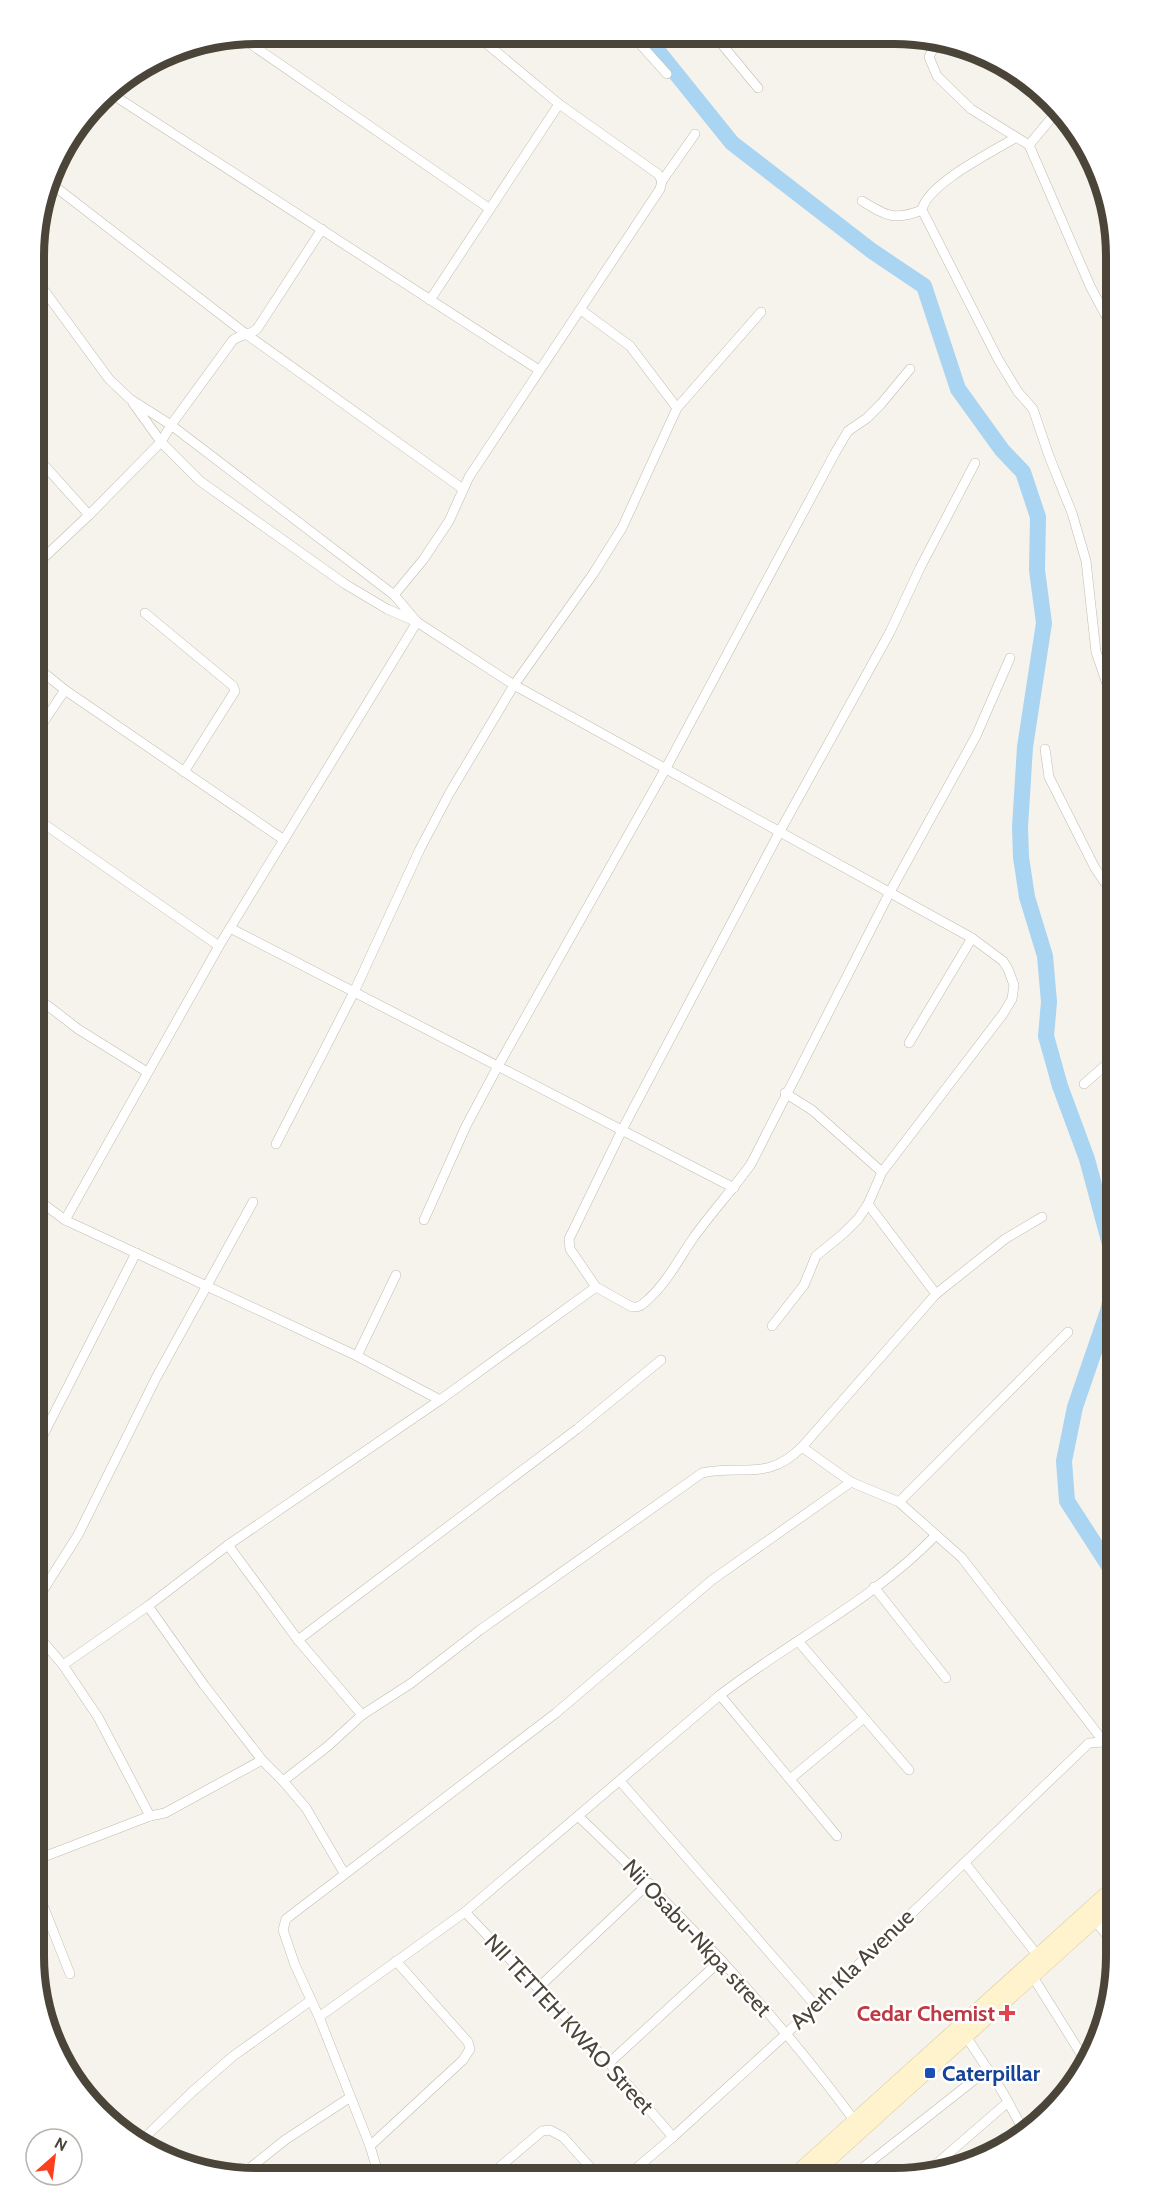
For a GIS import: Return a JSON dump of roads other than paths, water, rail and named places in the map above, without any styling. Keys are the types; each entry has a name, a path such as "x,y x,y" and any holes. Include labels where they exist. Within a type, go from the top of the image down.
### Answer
{"main road":[{"path":"802,2168 1106,1894"},
{"path":"820,2168 1106,1909"}],"street":[{"path":"251,44 490,209"},
{"path":"487,44 559,104 658,174 662,181"},
{"path":"641,44 667,74"},
{"path":"722,44 758,88"},
{"path":"934,48 929,57 937,76 971,109 1029,146 1091,288 1106,316"},
{"path":"116,96 539,370"},
{"path":"430,300 559,104"},
{"path":"1029,146 1053,117"},
{"path":"394,595 423,560 449,521 463,489 660,189 662,181 695,134"},
{"path":"862,201 892,217 901,218 922,210 927,197 941,183 1015,138"},
{"path":"55,187 246,334 463,489"},
{"path":"922,210 999,359 1018,392 1033,409 1072,513 1086,561 1096,652 1106,683"},
{"path":"44,557 89,516 161,442 233,340 256,329 322,229"},
{"path":"44,290 108,379 130,399 171,425 394,595 417,622"},
{"path":"581,310 630,346 677,408"},
{"path":"276,1144 354,992 434,822 514,685 593,574 622,528 677,408 761,312"},
{"path":"424,1220 466,1126 498,1066 666,768 848,431 874,411 910,369"},
{"path":"130,399 161,442 200,481 345,584 387,609 417,622 514,685 972,938 1003,961 1014,985 1012,999 988,1035 882,1172 868,1204 852,1225 816,1256 804,1285 772,1326"},
{"path":"975,463 920,568 890,632 780,831 622,1130 568,1242 570,1250 596,1287 632,1307 641,1306 673,1271 696,1235 734,1188 760,1148 785,1094 890,892 976,736 1010,658"},
{"path":"44,465 89,516"},
{"path":"145,613 234,686 235,691 184,772"},
{"path":"65,1220 219,946 417,622"},
{"path":"44,673 65,690 284,840"},
{"path":"44,721 65,690"},
{"path":"1045,749 1049,777 1095,868 1106,884"},
{"path":"44,825 219,946"},
{"path":"230,928 734,1188"},
{"path":"909,1043 972,938"},
{"path":"44,1003 78,1029 147,1072"},
{"path":"1084,1084 1106,1065"},
{"path":"785,1094 812,1110 882,1172"},
{"path":"44,1589 78,1535 156,1378 253,1202"},
{"path":"868,1204 936,1294"},
{"path":"44,1206 65,1220 357,1356 440,1400"},
{"path":"283,1781 328,1746 362,1715 410,1684 480,1630 702,1473 715,1470 745,1472 770,1467 792,1457 936,1294 1005,1239 1042,1217"},
{"path":"44,1433 136,1253"},
{"path":"357,1356 396,1275"},
{"path":"63,1665 148,1606 228,1545 440,1400 596,1287"},
{"path":"899,1503 1068,1332"},
{"path":"298,1640 577,1429 661,1360"},
{"path":"802,1447 851,1482 899,1503 962,1557 1104,1742"},
{"path":"377,2168 319,2017 295,1965 283,1930 286,1919 556,1713 712,1580 851,1482"},
{"path":"319,2017 465,1912 720,1695 874,1587 911,1559 936,1535"},
{"path":"228,1545 298,1640 362,1715"},
{"path":"874,1587 946,1678"},
{"path":"148,1606 204,1685 262,1760 306,1808 344,1874"},
{"path":"798,1641 909,1770"},
{"path":"44,1643 63,1665 98,1717 150,1816"},
{"path":"720,1695 837,1836"},
{"path":"790,1779 864,1718"},
{"name":"Ayerh Kla Avenue","path":"637,2168 786,2034 1089,1743 1104,1742"},
{"path":"44,1857 175,1808 262,1760"},
{"path":"620,1781 815,2005"},
{"name":"Nii Osabu-Nkpa street","path":"578,1816 649,1883 721,1960 820,2073 854,2120"},
{"path":"965,1863 1038,1956"},
{"path":"538,1988 649,1883"},
{"path":"44,1908 70,1974"},
{"name":"NII TETTEH KWAO Street","path":"465,1912 609,2063 673,2137"},
{"path":"1094,1919 1106,1934"},
{"path":"609,2063 721,1960"},
{"path":"370,2146 463,2060 470,2049 468,2042 396,1961"},
{"path":"1033,1977 1081,2054"},
{"path":"146,2137 232,2057 310,2001"},
{"path":"965,2035 1021,2125"},
{"path":"865,2166 988,2069"},
{"path":"250,2168 285,2140 349,2098"},
{"path":"938,2162 1008,2102"},
{"path":"499,2168 542,2131 550,2130 562,2137 591,2168"}],"waterway":[{"path":"652,44 732,143 872,251 924,286 958,389 1002,450 1023,472 1038,517 1037,570 1044,623 1025,747 1020,827 1021,857 1027,897 1045,956 1049,1002 1046,1036 1060,1086 1087,1159 1106,1230"},
{"path":"1106,1317 1075,1407 1064,1461 1067,1501 1106,1561"}],"place":[{"name":"Cedar Chemist","path":"1007,2013"},
{"name":"Caterpillar","path":"930,2073"}]}
